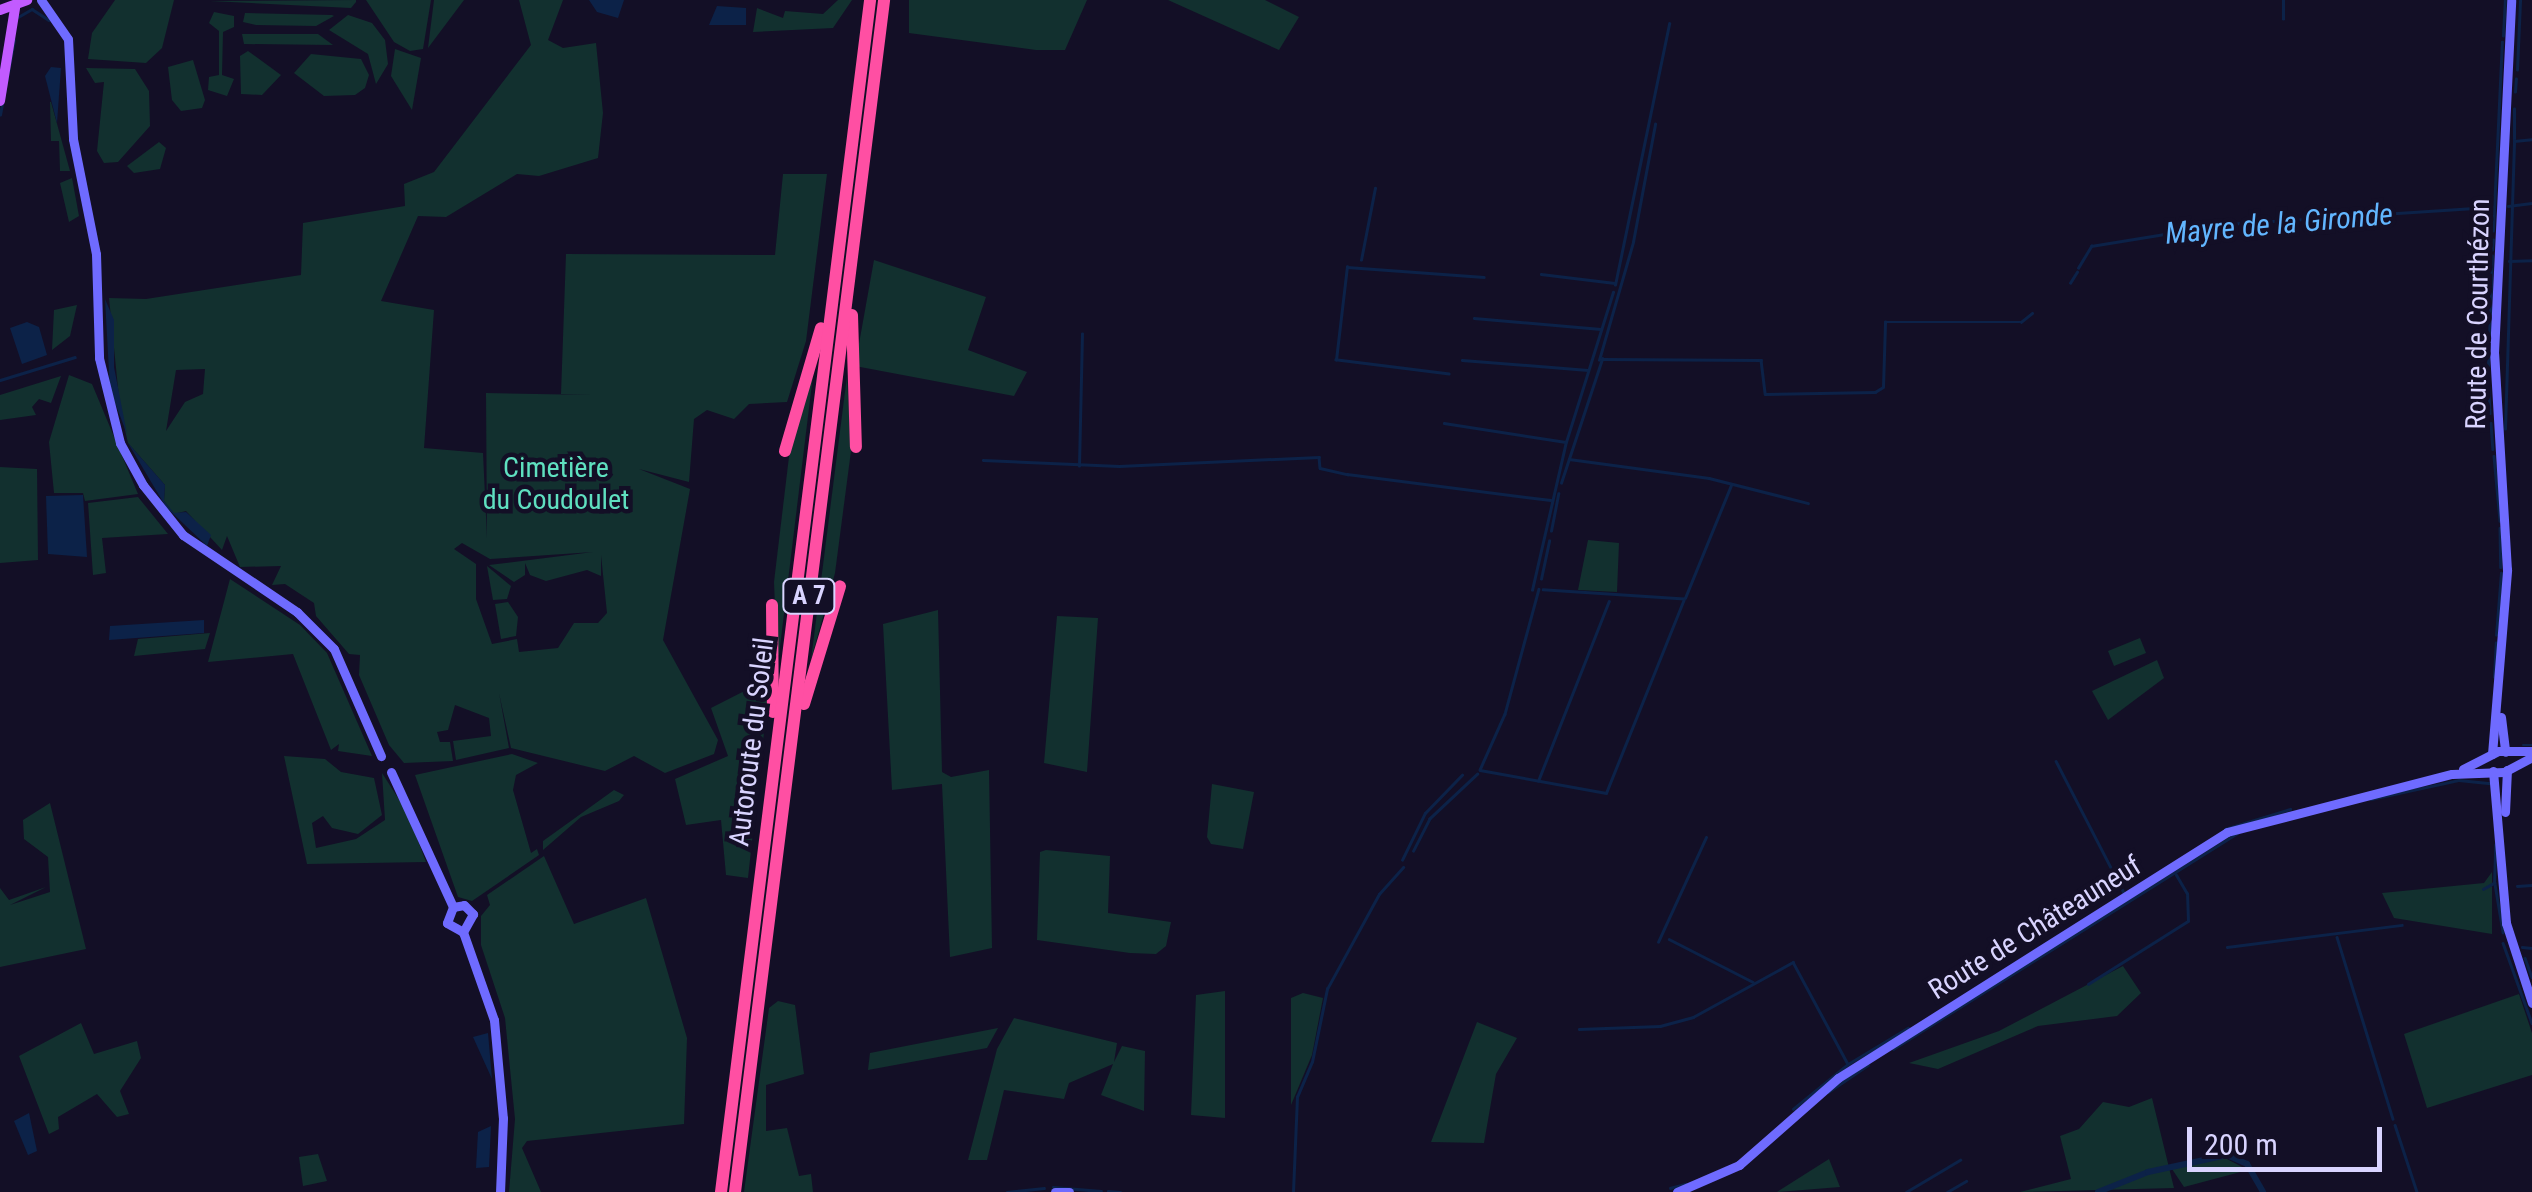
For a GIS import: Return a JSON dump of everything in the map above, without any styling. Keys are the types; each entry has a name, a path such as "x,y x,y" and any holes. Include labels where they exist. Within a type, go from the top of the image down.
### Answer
{"highway":[{"name":"Autoroute du Soleil","path":"735,1192 787,775 870,0"},
{"name":"Autoroute du Soleil","path":"720,1192 844,259 884,0"},
{"path":"844,259 856,448"},
{"path":"785,450 844,259"},
{"path":"787,775 813,662 840,586"},
{"path":"760,880 756,852 774,701 772,605"}],"main road":[{"path":"0,10 15,8 27,0 44,4 68,39 73,140 96,254 98,358 124,451 183,535 317,628 345,666 381,756 393,765 391,772 453,907 447,922 464,932 494,1020 504,1118 500,1192"},
{"name":"Route de Courthézon","path":"2491,755 2500,689 2507,570 2495,370 2511,0"},
{"path":"0,100 15,8"},
{"name":"Route de Courthézon","path":"2500,689 2506,753"},
{"path":"2502,834 2506,753"},
{"name":"Route de Châteauneuf","path":"2452,774 2491,755 2532,754"},
{"name":"Route de Châteauneuf","path":"1677,1192 1739,1165 1838,1078 2227,832 2452,774 2508,768 2532,754"},
{"path":"2491,755 2502,834 2506,923 2532,1003"},
{"path":"453,907 464,905 473,914 464,932"},
{"path":"1055,1192 1069,1192"}],"green space":[{"path":"115,0 174,0 162,48 146,63 88,59 92,33"},
{"path":"356,0 356,2 351,8 210,1"},
{"path":"366,0 431,0 423,49 410,51 394,42"},
{"path":"434,0 464,0 428,48"},
{"name":"Cimetière du Coudoulet","path":"519,0 563,0 548,40 563,48 596,43 603,113 598,158 539,176 517,174 446,217 418,216 381,301 434,310 424,448 483,453 487,538 486,393 592,395 561,394 566,254 775,255 783,174 827,174 806,341 787,402 749,404 734,419 707,410 694,419 689,482 639,469 690,489 663,640 718,740 714,754 665,773 634,756 605,771 511,748 499,693 509,748 456,760 453,741 491,736 489,718 455,705 448,730 437,732 440,742 450,742 453,761 404,763 389,745 359,675 360,655 349,654 316,616 314,603 285,584 272,585 281,566 240,567 227,536 222,550 186,511 174,514 164,501 165,485 128,443 120,408 109,298 146,299 301,275 303,223 405,206 404,184 434,172 531,45","holes":["205,369 203,394 185,402 166,431 176,370","462,543 490,559 593,552 489,565 514,582 525,575 525,563 530,575 546,581 587,570 601,576 601,555 607,613 598,623 574,623 558,648 519,652 517,639 492,644 476,599 476,564 454,549"]},
{"path":"838,0 852,0 833,28 753,32 757,8 783,18 785,11 823,14"},
{"path":"909,0 1087,0 1065,50 1036,50 909,33"},
{"path":"1168,0 1265,0 1299,17 1279,50"},
{"path":"214,12 234,16 234,27 223,32 222,75 234,79 227,96 208,90 209,77 219,75 219,31 209,23"},
{"path":"245,13 334,16 316,26 256,25 243,22"},
{"path":"348,15 372,23 385,40 388,64 376,84 368,54 329,30"},
{"path":"242,34 318,34 333,45 244,44"},
{"path":"395,49 421,58 412,110 391,76"},
{"path":"248,51 281,75 262,95 241,94 240,56"},
{"path":"311,54 361,59 369,75 365,88 355,95 324,96 294,73"},
{"path":"193,60 205,100 202,108 181,111 172,100 168,67"},
{"path":"86,68 135,69 149,91 150,126 118,162 104,163 97,151 104,82 95,83"},
{"path":"50,102 70,171 60,171 59,141 51,141"},
{"path":"159,142 166,148 160,169 134,173 127,166"},
{"path":"72,178 79,216 69,222 60,183"},
{"path":"874,260 986,297 968,350 1027,372 1014,396 855,366"},
{"path":"77,305 70,336 52,350 54,310"},
{"path":"69,375 92,384 138,494 85,501 83,493 54,493 49,442"},
{"path":"813,375 777,655 774,582 791,440"},
{"path":"61,376 51,403 39,399 32,407 36,415 0,420 0,395"},
{"path":"847,376 851,451 835,573 811,660"},
{"path":"0,467 37,469 38,560 0,563"},
{"path":"138,497 168,534 102,538 106,573 93,575 88,503"},
{"path":"1588,540 1619,543 1617,592 1578,590"},
{"path":"487,566 511,586 507,599 493,600"},
{"path":"230,579 300,625 327,653 372,756 338,751 339,744 331,750 293,654 208,662"},
{"path":"508,602 518,617 516,636 501,639 495,604"},
{"path":"938,610 942,772 951,777 989,770 992,948 950,957 942,784 892,790 883,624"},
{"path":"1057,616 1098,618 1087,772 1044,763"},
{"path":"210,633 205,649 134,656 138,639"},
{"path":"2140,638 2146,653 2114,666 2108,651"},
{"path":"2157,660 2164,678 2108,720 2092,691"},
{"path":"766,680 767,705 748,878 726,875 721,820 686,825 675,779 728,756 711,708"},
{"path":"512,754 538,763 516,775 513,790 531,853 537,849 539,855 472,901 458,897 415,775"},
{"path":"284,756 325,759 341,772 374,778 382,815 358,834 332,828 323,816 312,823 316,848 356,839 385,820 382,773 407,812 426,862 307,864"},
{"path":"1212,784 1254,792 1243,849 1211,844 1207,837"},
{"path":"614,790 624,795 619,801 581,817 543,850 543,841"},
{"path":"50,803 86,949 0,967 0,888 9,900 46,887 10,905 50,892 48,857 24,839 23,820"},
{"path":"1040,852 1110,856 1108,913 1171,922 1166,946 1156,954 1130,953 1037,940"},
{"path":"544,856 574,924 646,898 687,1038 684,1124 527,1141 522,1148 541,1192 509,1192 515,1119 505,1018 481,945 481,916 490,905 487,895"},
{"path":"2492,872 2492,934 2394,918 2382,893 2484,883"},
{"path":"2123,966 2141,993 2117,1016 2038,1026 1938,1069 1909,1063 1999,1031"},
{"path":"1225,991 1225,1118 1191,1115 1196,995"},
{"path":"1303,993 1323,998 1312,1055 1291,1105 1291,998"},
{"path":"2519,994 2532,1033 2532,1075 2427,1108 2404,1034"},
{"path":"778,1001 795,1005 804,1074 766,1085 766,1131 787,1128 799,1176 811,1174 813,1192 744,1192 769,1008"},
{"path":"1014,1018 1117,1043 1114,1062 1122,1046 1145,1051 1144,1111 1101,1095 1113,1064 1069,1083 1064,1099 1004,1090 987,1160 968,1160 997,1049"},
{"path":"1477,1022 1517,1038 1496,1074 1484,1143 1431,1142"},
{"path":"81,1023 94,1054 137,1041 141,1058 120,1091 129,1114 117,1117 97,1094 58,1117 59,1129 49,1134 19,1056"},
{"path":"998,1028 987,1048 868,1070 870,1053"},
{"path":"2152,1098 2174,1188 2020,1192 2071,1179 2060,1136 2079,1129 2103,1102 2129,1107"},
{"path":"318,1154 327,1181 303,1186 299,1157"},
{"path":"2225,1158 2248,1170 2184,1187 2172,1169"},
{"path":"1829,1159 1840,1187 1777,1192"}],"water":[{"path":"589,0 624,0 618,18 597,12"},
{"path":"717,6 746,8 746,25 709,25"},
{"path":"51,67 61,68 57,123 45,76"},
{"path":"105,299 114,320 114,367 127,434 110,390"},
{"path":"27,322 39,327 47,355 22,364 10,328"},
{"path":"128,443 165,485 164,501 174,513 186,512 211,535 207,546 166,507"},
{"path":"83,495 87,557 48,554 46,496"},
{"path":"204,620 204,633 109,640 110,626"},
{"path":"488,1033 492,1079 473,1037"},
{"path":"29,1113 37,1151 28,1155 14,1121"},
{"path":"491,1126 489,1167 476,1168 478,1132"}],"waterway":[{"path":"2283,0 2283,19"},
{"path":"2503,36 2505,0"},
{"path":"2517,70 2520,0"},
{"path":"18,17 32,9 49,20"},
{"path":"1615,285 1669,24"},
{"path":"0,115 14,40"},
{"path":"2493,231 2502,42"},
{"path":"2515,92 2516,79"},
{"path":"2514,109 2514,141"},
{"path":"1599,360 1633,242 1655,124"},
{"name":"Mayre de la Gironde","path":"2505,429 2514,141 2532,139"},
{"path":"1361,260 1375,188"},
{"path":"2508,206 2532,203"},
{"name":"Mayre de la Gironde","path":"2078,268 2091,246 2227,224 2493,207"},
{"path":"2492,250 2493,240"},
{"path":"2488,366 2492,256"},
{"path":"2509,261 2532,260"},
{"path":"1449,374 1336,360 1347,267 1484,277"},
{"name":"Mayre de la Gironde","path":"2070,283 2077,272"},
{"path":"1541,274 1614,283"},
{"path":"1532,590 1566,442 1613,292"},
{"name":"Mayre de la Gironde","path":"1561,483 1602,359 1761,360 1765,394 1875,392 1883,387 1885,322 2021,322 2032,313"},
{"path":"1474,318 1601,329"},
{"path":"1079,466 1082,334"},
{"path":"0,380 75,357"},
{"path":"1462,360 1588,370"},
{"path":"2488,373 2490,413"},
{"path":"1444,423 1566,442"},
{"path":"2491,423 2493,449"},
{"path":"2494,456 2500,521"},
{"path":"983,460 1119,466 1319,457 1320,468 1347,474 1550,500"},
{"path":"1569,459 1709,478 1808,503"},
{"path":"1685,598 1731,485"},
{"name":"Mayre de la Gironde","path":"1551,531 1558,494"},
{"path":"2500,528 2501,567"},
{"name":"Mayre de la Gironde","path":"1541,579 1549,541"},
{"path":"2496,635 2501,573"},
{"path":"1539,589 1505,714 1480,770 1606,793 1684,599 1543,590"},
{"path":"1538,781 1609,601"},
{"path":"2494,677 2496,643"},
{"path":"2523,745 2532,745"},
{"path":"2056,761 2124,893"},
{"name":"Mayre de la Gironde","path":"1413,851 1429,819 1477,774"},
{"path":"1402,860 1425,813 1462,775"},
{"path":"2371,799 2459,780 2490,783"},
{"path":"2225,829 2290,809"},
{"path":"1893,1049 2238,833"},
{"path":"1658,942 1706,837"},
{"path":"2483,889 2494,883 2495,845"},
{"name":"Mayre de la Gironde","path":"1293,1192 1297,1097 1312,1062 1327,989 1379,894 1403,867"},
{"path":"2088,984 2188,921 2187,894 2176,875"},
{"path":"2495,884 2503,932"},
{"path":"2517,886 2532,885"},
{"path":"2227,947 2402,925"},
{"path":"2337,937 2393,1119"},
{"path":"1669,939 1753,982"},
{"path":"2503,943 2532,1023"},
{"path":"2522,947 2532,948"},
{"path":"2525,958 2532,977"},
{"path":"1579,1029 1660,1026 1693,1017 1793,962 1848,1064"},
{"path":"1793,1109 1848,1064 1908,1028"},
{"path":"1828,1092 1868,1065"},
{"path":"2395,1125 2417,1192"},
{"path":"2098,1192 2148,1172 2227,1155 2247,1164 2263,1192"},
{"path":"1906,1192 1960,1160"},
{"path":"1947,1192 1966,1181"},
{"path":"1670,1188 1685,1184"},
{"path":"1053,1187 1101,1191"},
{"path":"1007,1192 1044,1188"},
{"path":"1108,1191 1120,1192"}]}
